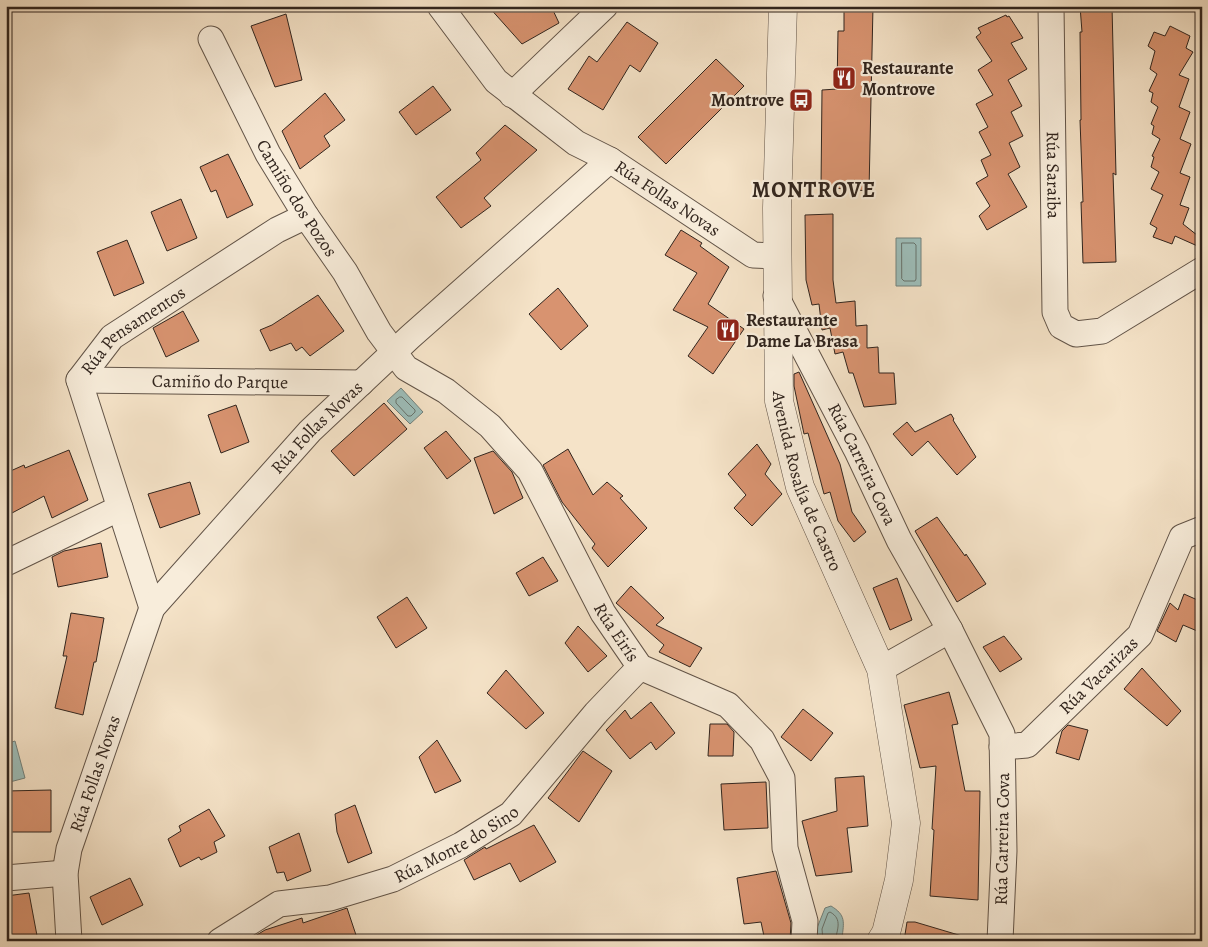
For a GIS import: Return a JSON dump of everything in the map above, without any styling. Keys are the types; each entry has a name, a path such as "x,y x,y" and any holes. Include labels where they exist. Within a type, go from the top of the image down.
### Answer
{"street":[{"path":"440,6 496,81 576,143 610,160"},
{"path":"512,95 605,6"},
{"name":"Avenida Rosalía de Castro","path":"783,6 776,256 779,401 800,487 881,669 906,823 899,880 886,933 881,941"},
{"name":"Rúa Saraiba","path":"1051,6 1055,312 1061,326 1076,334 1102,331 1202,270"},
{"name":"Camiño dos Pozos","path":"212,38 268,154 306,216 345,272 379,332 395,351"},
{"name":"Rúa Follas Novas","path":"69,941 65,874 69,849 152,608 310,431 395,351 610,160 753,255 776,256"},
{"name":"Rúa Pensamentos","path":"152,608 79,380 112,338 277,230 306,216"},
{"name":"Rúa Carreira Cova","path":"776,296 857,451 899,540 950,630 1002,734 1004,851 1000,941"},
{"name":"Rúa Eirís","path":"395,351 406,368 446,391 490,426 530,471 603,613 640,667 728,705 762,740 782,778 785,848 805,921 804,941"},
{"name":"Camiño do Parque","path":"79,380 361,383"},
{"path":"6,563 120,508"},
{"name":"Rúa Vacarizas","path":"1002,747 1027,745 1140,635 1182,538 1202,529"},
{"path":"881,669 950,630"},
{"name":"Rúa Monte do Sino","path":"220,941 279,904 330,898 393,879 461,845 511,814 596,713 640,667"},
{"path":"6,878 65,874"}],"water":[{"path":"896,238 921,238 921,286 896,286"},
{"path":"401,388 423,412 410,424 387,401"},
{"path":"15,741 25,778 6,783 6,744"},
{"path":"831,906 842,916 842,938 835,941 818,941 817,928 825,908"}],"building":[{"path":"488,6 551,6 559,23 522,44"},
{"path":"844,6 873,6 869,191 821,187 822,90 837,89 838,31 844,31"},
{"path":"1080,6 1112,6 1116,175 1113,173 1116,262 1083,263 1080,120 1080,32 1082,32"},
{"path":"286,14 302,80 275,87 251,26"},
{"path":"1006,15 1007,17 1009,16 1023,38 1011,43 1027,69 1008,80 1022,106 1011,112 1023,136 1009,143 1020,167 1008,174 1027,207 987,230 979,216 990,206 976,183 988,176 981,160 991,155 979,132 988,127 976,104 993,95 978,70 992,61 976,37 981,33 978,28"},
{"path":"627,22 658,43 640,72 630,65 603,110 568,89 589,56 597,62"},
{"path":"1170,26 1190,36 1186,48 1193,52 1179,75 1189,79 1179,107 1190,112 1180,139 1191,144 1180,173 1190,177 1180,205 1189,208 1183,224 1202,239 1202,248 1175,236 1172,244 1153,237 1157,228 1150,224 1163,195 1151,189 1159,172 1151,167 1154,157 1152,156 1160,139 1152,134 1154,126 1151,124 1158,107 1151,102 1153,93 1149,91 1157,74 1150,69 1155,51 1148,46 1154,32 1165,36"},
{"path":"716,59 744,86 666,164 638,137"},
{"path":"433,86 451,110 416,135 399,112"},
{"path":"325,93 345,120 324,136 330,146 300,169 282,131"},
{"path":"505,125 537,150 484,198 491,206 461,228 436,197 481,160 476,153"},
{"path":"228,154 253,205 227,218 216,190 211,192 200,167"},
{"path":"181,199 197,238 167,251 151,212"},
{"path":"833,214 833,280 836,303 855,301 856,326 867,325 867,348 878,347 879,373 894,373 896,404 864,407 853,373 849,373 843,352 835,354 830,328 822,330 819,304 812,305 806,280 805,215"},
{"path":"681,230 702,243 700,246 729,267 708,304 744,329 713,374 688,356 708,327 673,310 697,273 665,255"},
{"path":"127,240 144,283 114,296 97,252"},
{"path":"558,288 588,326 561,350 529,314"},
{"path":"318,295 344,331 310,356 302,347 296,351 291,343 270,351 260,330 272,325"},
{"path":"183,311 199,341 166,357 153,328"},
{"path":"799,372 840,464 852,512 866,532 854,542 838,521 830,492 824,494 808,433 804,434 794,386 794,374"},
{"path":"384,403 407,429 354,476 331,451"},
{"path":"236,405 249,442 221,453 208,415"},
{"path":"951,414 976,457 957,475 928,441 912,456 893,434 907,422 915,432"},
{"path":"446,431 471,461 447,479 424,448"},
{"path":"757,444 771,464 765,474 782,494 752,526 734,508 746,495 728,474"},
{"path":"568,449 593,495 607,482 623,496 620,498 647,528 608,567 592,548 595,544 562,502 543,465"},
{"path":"69,450 88,500 52,518 44,496 12,513 6,501 6,473 24,465 25,468"},
{"path":"493,451 512,472 523,498 494,514 474,458"},
{"path":"190,482 200,514 160,528 148,494"},
{"path":"937,517 965,556 966,554 986,584 957,602 915,531"},
{"path":"101,543 108,577 58,587 52,557 64,551"},
{"path":"543,557 558,581 529,596 516,573"},
{"path":"897,578 912,620 890,630 873,588"},
{"path":"631,586 664,618 656,625 702,648 690,667 659,652 664,645 616,603"},
{"path":"1184,594 1202,602 1202,633 1183,625 1176,642 1157,631 1170,603 1178,610"},
{"path":"407,597 427,628 396,648 377,617"},
{"path":"71,613 104,618 83,715 55,708 67,656 63,656"},
{"path":"578,626 607,656 588,672 565,643"},
{"path":"1004,636 1022,659 1000,672 983,647"},
{"path":"1142,668 1181,711 1167,726 1124,689"},
{"path":"506,670 544,713 526,729 487,693"},
{"path":"949,692 958,724 952,725 965,791 980,791 978,900 930,896 936,766 920,768 904,705"},
{"path":"651,702 675,733 656,750 651,742 630,759 606,730 625,710 631,719"},
{"path":"803,709 833,733 811,761 781,737"},
{"path":"710,724 727,724 734,732 733,756 708,756"},
{"path":"1068,725 1088,730 1079,760 1056,753 1062,731"},
{"path":"437,740 461,781 435,793 419,757"},
{"path":"583,751 612,771 579,822 548,798"},
{"path":"864,776 868,826 847,828 852,872 816,876 802,821 837,811 835,778"},
{"path":"766,782 768,828 724,830 721,784"},
{"path":"51,790 51,832 6,832 6,791"},
{"path":"355,805 372,853 348,863 337,832 335,814"},
{"path":"209,809 225,836 214,842 217,852 201,860 199,857 180,867 168,839 181,831 179,826"},
{"path":"534,825 556,862 520,882 510,863 474,880 464,860 485,847 486,849"},
{"path":"299,833 311,871 287,881 284,872 277,873 269,847"},
{"path":"776,871 791,923 790,941 765,941 761,922 744,924 737,878"},
{"path":"130,878 143,905 102,925 90,897"},
{"path":"29,893 38,941 6,941 6,896"},
{"path":"347,908 358,941 247,941 265,930 302,918 303,923"},
{"path":"907,922 915,922 962,936 961,941 904,941"}],"place":[{"name":"Restaurante Montrove","path":"844,78"},
{"name":"Montrove","path":"801,100"},
{"name":"Restaurante Dame La Brasa","path":"728,330"}],"district":[{"name":"MONTROVE","path":"814,189"}]}
